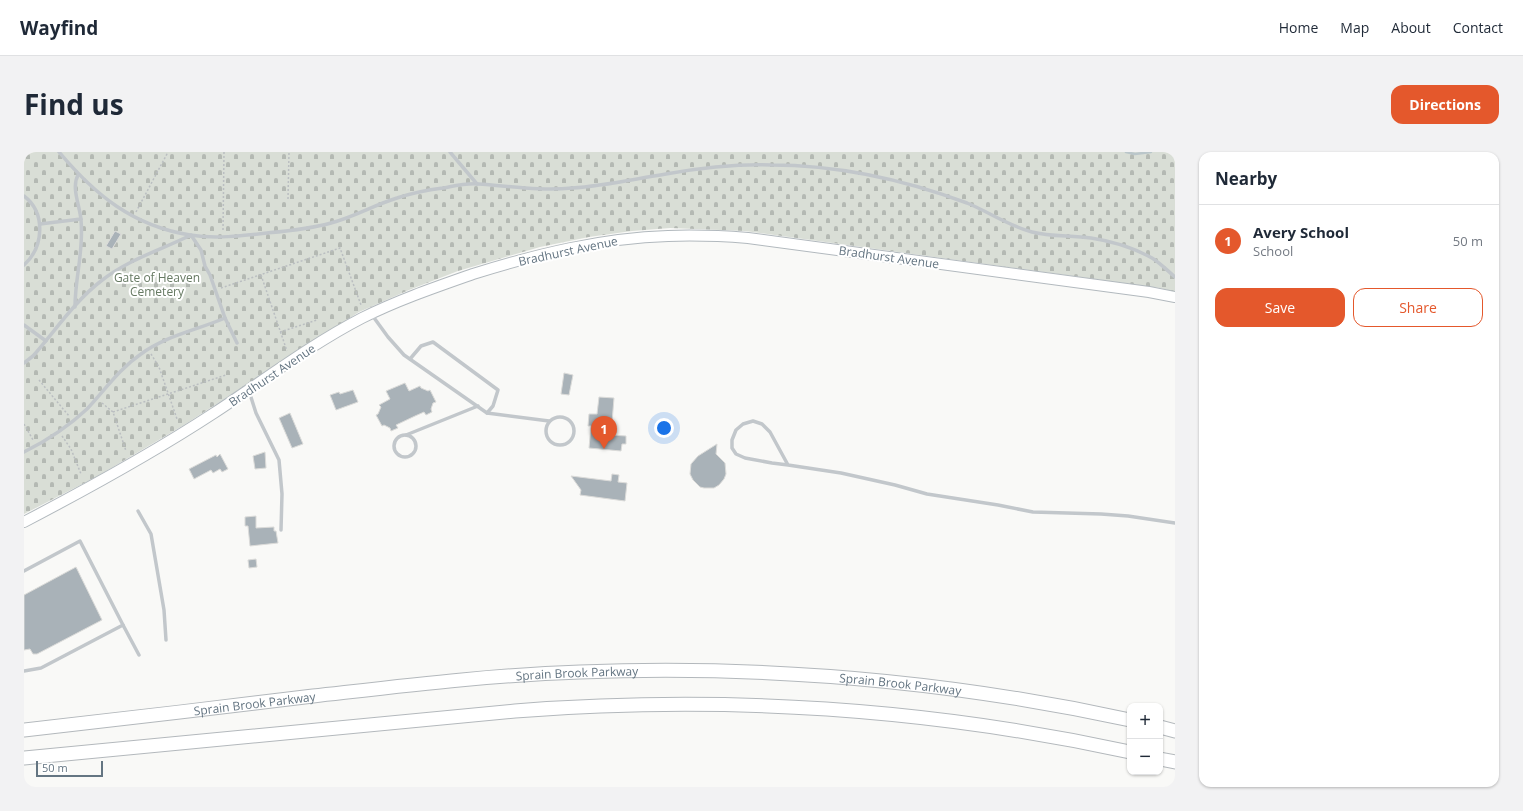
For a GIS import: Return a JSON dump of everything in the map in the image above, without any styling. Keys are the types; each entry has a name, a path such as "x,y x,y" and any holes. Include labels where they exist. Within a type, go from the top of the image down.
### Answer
{"highway":[{"name":"Sprain Brook Parkway","path":"24,730 450,681 547,674 642,670 769,673 898,683 1022,700 1127,719"},
{"path":"24,758 515,711 668,704 770,706 897,715 1023,732 1127,751"},
{"path":"1163,728 1175,730"},
{"path":"1163,760 1175,762"}],"main road":[{"name":"Bradhurst Avenue","path":"24,522 152,452 249,390 314,346 372,314 425,291 530,257 577,247 613,241 667,236 703,235 748,238 1149,292 1175,297"}],"lane":[{"path":"59,152 78,175 105,199 133,216 149,224 192,235 223,237 309,228 332,223 397,198 420,192 465,184 525,189 602,186 692,170 746,165 773,164 842,170 930,190 967,203 1032,232 1052,235 1090,237 1108,241 1131,249 1154,260 1175,277"},
{"path":"450,152 477,184"},
{"path":"75,307 75,293 82,256 83,237 74,182 78,175"},
{"path":"24,196 36,209 40,224 38,242 35,251 24,265"},
{"path":"40,224 81,218"},
{"path":"192,235 201,250 205,266 216,290 225,318 237,343"},
{"path":"24,363 33,356 75,307 102,280 138,258 192,235"},
{"path":"372,314 388,336 404,354 487,413 549,421 557,417 566,418 570,420 574,428 573,438 570,442 556,445 548,440 545,430 549,421"},
{"path":"24,452 59,432 86,409 121,371 147,350 165,340 225,318"},
{"path":"24,325 37,336 46,341"},
{"path":"410,359 421,346 433,342 498,390 493,406 487,413"},
{"path":"249,390 256,413 279,460 282,494 281,530"},
{"path":"406,435 415,441 416,449 412,455 405,458 398,456 395,453 393,446 398,437 478,406"},
{"path":"788,465 770,432 762,424 753,421 743,424 736,430 732,440 732,448 736,454 745,458 788,465 841,473 927,494 1033,512 1108,514 1175,523"},
{"path":"138,512 152,534 164,610 166,640"},
{"path":"24,571 80,541 139,655"},
{"path":"24,671 41,668 123,625"}],"path":[{"path":"133,216 168,152"},
{"path":"223,237 224,152"},
{"path":"288,199 289,152"},
{"path":"216,290 340,248 361,305"},
{"path":"261,275 287,351"},
{"path":"280,332 317,320"},
{"path":"147,350 159,367 177,419"},
{"path":"112,412 226,375"},
{"path":"39,380 73,420"},
{"path":"96,398 112,412 126,451"},
{"path":"24,424 37,445"},
{"path":"59,432 71,449 81,474"}],"green space":[{"name":"Gate of Heaven Cemetery","path":"24,152 1175,152 1175,292 1160,288 745,231 670,228 632,231 589,237 540,247 458,271 359,312 184,425 96,477 24,514"}],"building":[{"path":"115,231 121,234 112,249 106,246"},
{"path":"564,373 573,375 569,395 561,394"},
{"path":"405,383 409,391 420,386 428,391 430,390 436,402 433,403 431,409 432,412 426,415 424,412 415,416 396,425 398,428 391,431 390,428 384,425 382,426 376,415 381,407 379,405 390,399 386,391"},
{"path":"353,390 358,402 336,410 330,395"},
{"path":"599,397 614,398 611,435 626,436 626,444 622,444 621,451 589,448 591,426 588,426 589,414 597,414"},
{"path":"290,413 303,444 292,448 279,418"},
{"path":"717,444 716,454 725,463 726,474 719,485 714,488 700,487 693,480 690,474 691,464 698,456"},
{"path":"265,452 266,468 255,469 253,456"},
{"path":"220,454 228,469 222,472 220,469 213,473 211,470 194,479 189,469 216,455 217,457"},
{"path":"612,474 619,475 618,482 627,483 625,501 580,495 581,490 571,476 611,481"},
{"path":"256,516 256,528 274,527 278,543 250,546 248,526 245,526 245,517"},
{"path":"256,559 257,567 249,568 248,560"},
{"path":"76,567 102,620 37,654 33,654 30,649 24,650 24,595"}],"waterway":[{"path":"1126,152 1135,154 1151,152"}],"place":[{"name":"Avery School","path":"604,449"}]}
